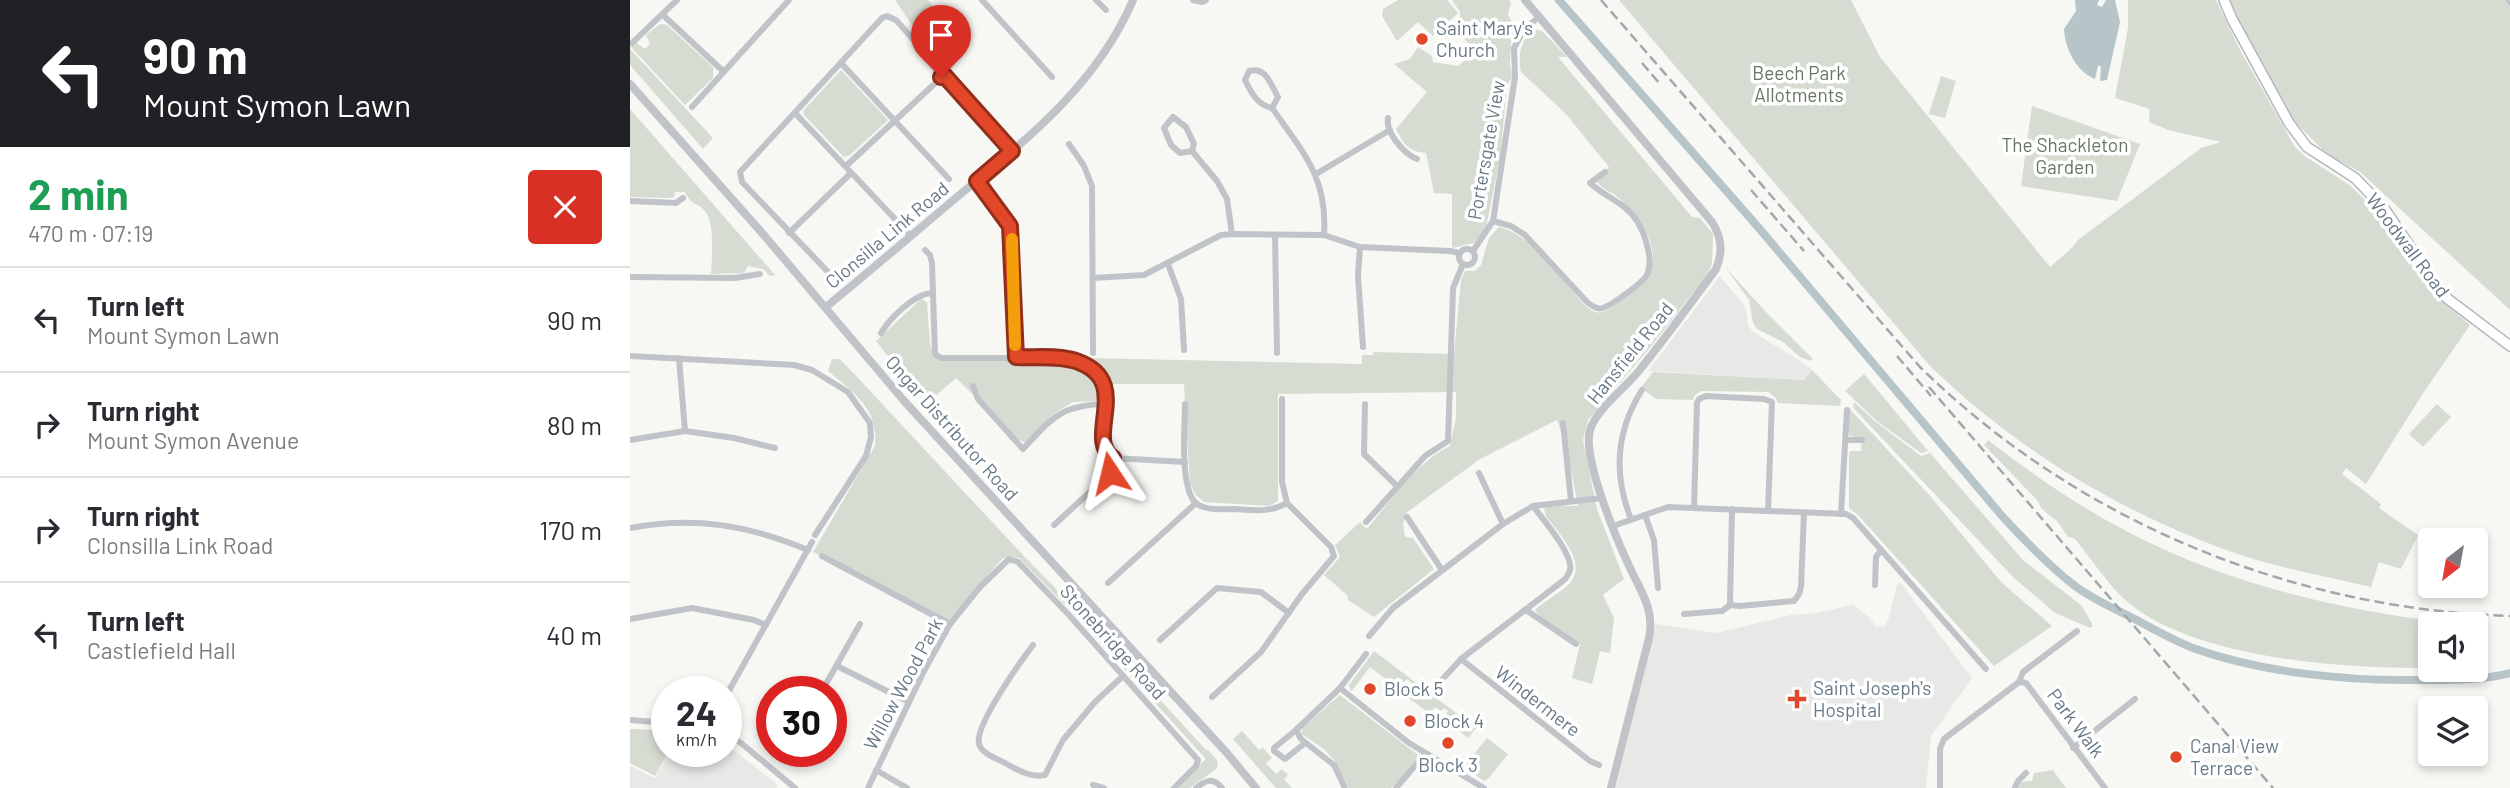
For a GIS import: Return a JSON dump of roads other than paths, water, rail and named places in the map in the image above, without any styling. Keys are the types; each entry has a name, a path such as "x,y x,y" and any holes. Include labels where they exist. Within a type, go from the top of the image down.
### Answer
{"main road":[{"name":"Woodwall Road","path":"2224,0 2289,123 2307,147 2355,178 2384,208 2448,299 2510,346"}],"street":[{"path":"632,43 677,0"},
{"path":"692,107 789,0"},
{"path":"982,0 1052,77"},
{"path":"1096,0 1106,10"},
{"name":"Clonsilla Link Road","path":"826,307 1012,151 1078,88 1111,42 1133,0"},
{"path":"1193,0 1206,0"},
{"name":"Hansfield Road","path":"1525,0 1710,220 1718,231 1721,242 1720,259 1716,269 1640,370 1599,415 1590,430 1589,443 1594,472 1602,498 1651,614 1652,625 1611,788"},
{"path":"663,15 724,72"},
{"path":"829,273 789,233 739,175 882,18 887,16 896,20 1012,151"},
{"name":"Portersgate View","path":"1474,251 1493,221 1515,77 1514,48 1525,28 1539,17"},
{"path":"841,63 949,179"},
{"path":"1272,108 1278,97 1264,72 1256,69 1249,71 1245,80 1252,94 1263,105 1272,108 1316,174 1323,194 1324,235"},
{"path":"846,166 944,75"},
{"name":"Ongar Distributor Road","path":"630,84 826,307 905,402 1208,732 1256,788"},
{"path":"795,113 911,236"},
{"path":"1173,117 1186,127 1192,137 1192,151 1180,153 1171,145 1164,128 1173,117"},
{"path":"1388,118 1390,131 1408,155 1417,159"},
{"path":"1316,174 1390,131"},
{"path":"1069,144 1084,166 1092,186 1093,352"},
{"path":"1192,151 1217,181 1227,199 1231,234"},
{"path":"1493,221 1511,226 1525,235 1588,303 1597,309 1604,308 1625,295 1647,275 1648,262 1647,245 1637,221 1622,205 1590,183 1605,172"},
{"path":"789,233 851,173"},
{"path":"977,181 1010,226 1016,357"},
{"path":"630,201 676,203 683,198"},
{"path":"1093,278 1144,275 1221,236 1231,234 1324,235 1360,247 1459,253"},
{"path":"1275,235 1277,353"},
{"path":"1360,247 1363,347"},
{"path":"1464,249 1474,251 1475,261 1470,265 1463,264 1459,253 1464,249"},
{"path":"925,250 932,263 935,354 941,358 1066,358 1078,361 1099,374 1104,382 1104,447 1113,458 1185,462"},
{"path":"1168,264 1181,299 1184,350"},
{"path":"1366,522 1425,456 1448,440 1454,288 1463,264"},
{"path":"630,277 734,278 761,274"},
{"path":"881,333 888,323 919,296 932,293"},
{"path":"630,356 775,363 812,369 848,392 870,423 871,437 866,456 813,539 737,676"},
{"path":"680,358 685,431"},
{"path":"973,386 978,399 1023,449 1047,424 1073,407 1105,404"},
{"path":"1631,519 1618,472 1620,440 1629,413 1642,390"},
{"path":"1694,508 1697,403 1706,396 1764,399 1772,402 1768,510"},
{"path":"1212,697 1261,652 1334,556 1332,548 1287,503 1282,482 1282,399"},
{"path":"1185,404 1185,462 1188,488 1196,503 1206,508 1270,511 1287,503"},
{"path":"1365,404 1364,454 1397,486"},
{"path":"1619,409 1629,413"},
{"path":"1841,513 1847,410"},
{"path":"1563,423 1571,501"},
{"path":"630,440 685,431 731,437 775,448"},
{"path":"1846,440 1862,440"},
{"path":"1054,525 1110,473 1113,458"},
{"path":"1479,474 1503,524"},
{"path":"1369,636 1393,608 1503,524 1533,506 1602,498"},
{"path":"1108,583 1196,503"},
{"name":"Windermere","path":"1440,682 1461,659 1564,580 1570,570 1570,561 1533,506"},
{"path":"1613,526 1668,507 1841,513 1853,518 1986,669"},
{"path":"1730,605 1732,509"},
{"path":"1684,614 1722,611 1730,605 1794,601 1801,587 1804,513"},
{"path":"1645,515 1654,540 1655,579 1658,588"},
{"path":"1407,517 1442,570"},
{"path":"630,528 671,524 732,525 808,550"},
{"path":"1875,584 1876,557 1881,550"},
{"path":"822,556 950,624"},
{"name":"Stonebridge Road","path":"998,567 1006,560 1017,562 1123,676 1198,763 1174,788"},
{"name":"Willow Wood Park","path":"867,788 950,624 998,567"},
{"path":"1160,640 1217,588 1261,592 1289,613"},
{"path":"630,619 692,608 754,620 766,625"},
{"path":"1526,610 1576,644"},
{"path":"831,676 860,624"},
{"path":"1940,788 1940,749 1944,739 2019,682 2023,672 2077,631"},
{"path":"1033,645 996,699 979,737 979,744 984,751 1028,775 1045,775 1063,740 1095,702 1123,676"},
{"path":"1304,743 1285,759 1274,751 1274,748 1340,688 1366,654"},
{"name":"Windermere","path":"1461,659 1590,761 1599,765"},
{"path":"837,666 909,702"},
{"name":"Park Walk","path":"2019,682 2026,683 2105,788"},
{"path":"1340,688 1425,754 1484,788"},
{"path":"2073,748 2136,699"},
{"path":"630,720 651,722"},
{"path":"1296,730 1304,743 1334,765 1345,788"},
{"path":"742,744 795,788"},
{"path":"1396,788 1425,754"},
{"path":"876,770 907,788"},
{"path":"2015,788 2026,773"},
{"path":"1196,788 1204,781 1210,780 1222,788"},
{"path":"1093,785 1104,788"}],"waterway":[{"path":"1559,0 1758,227 2002,516 2055,570 2075,586 2185,645 2274,669 2331,677 2387,680 2462,680 2510,673"},
{"path":"2507,0 2510,4"}],"railway":[{"path":"1601,0 1920,367 1981,422 2047,470 2118,512 2191,547 2268,575 2347,596 2428,610 2510,616"},
{"path":"1642,63 1660,84"},
{"path":"1751,190 1804,251"},
{"path":"1897,356 1931,396"},
{"path":"1929,387 2273,788"}],"place":[{"name":"Saint Mary's Church","path":"1422,39"},
{"name":"Block 5","path":"1370,689"},
{"name":"Saint Joseph's Hospital","path":"1797,699"},
{"name":"Block 4","path":"1410,721"},
{"name":"Block 3","path":"1448,743"},
{"name":"Canal View Terrace","path":"2176,757"}],"park label":[{"name":"Beech Park Allotments","path":"1799,84"},
{"name":"The Shackleton Garden","path":"2065,156"}]}
